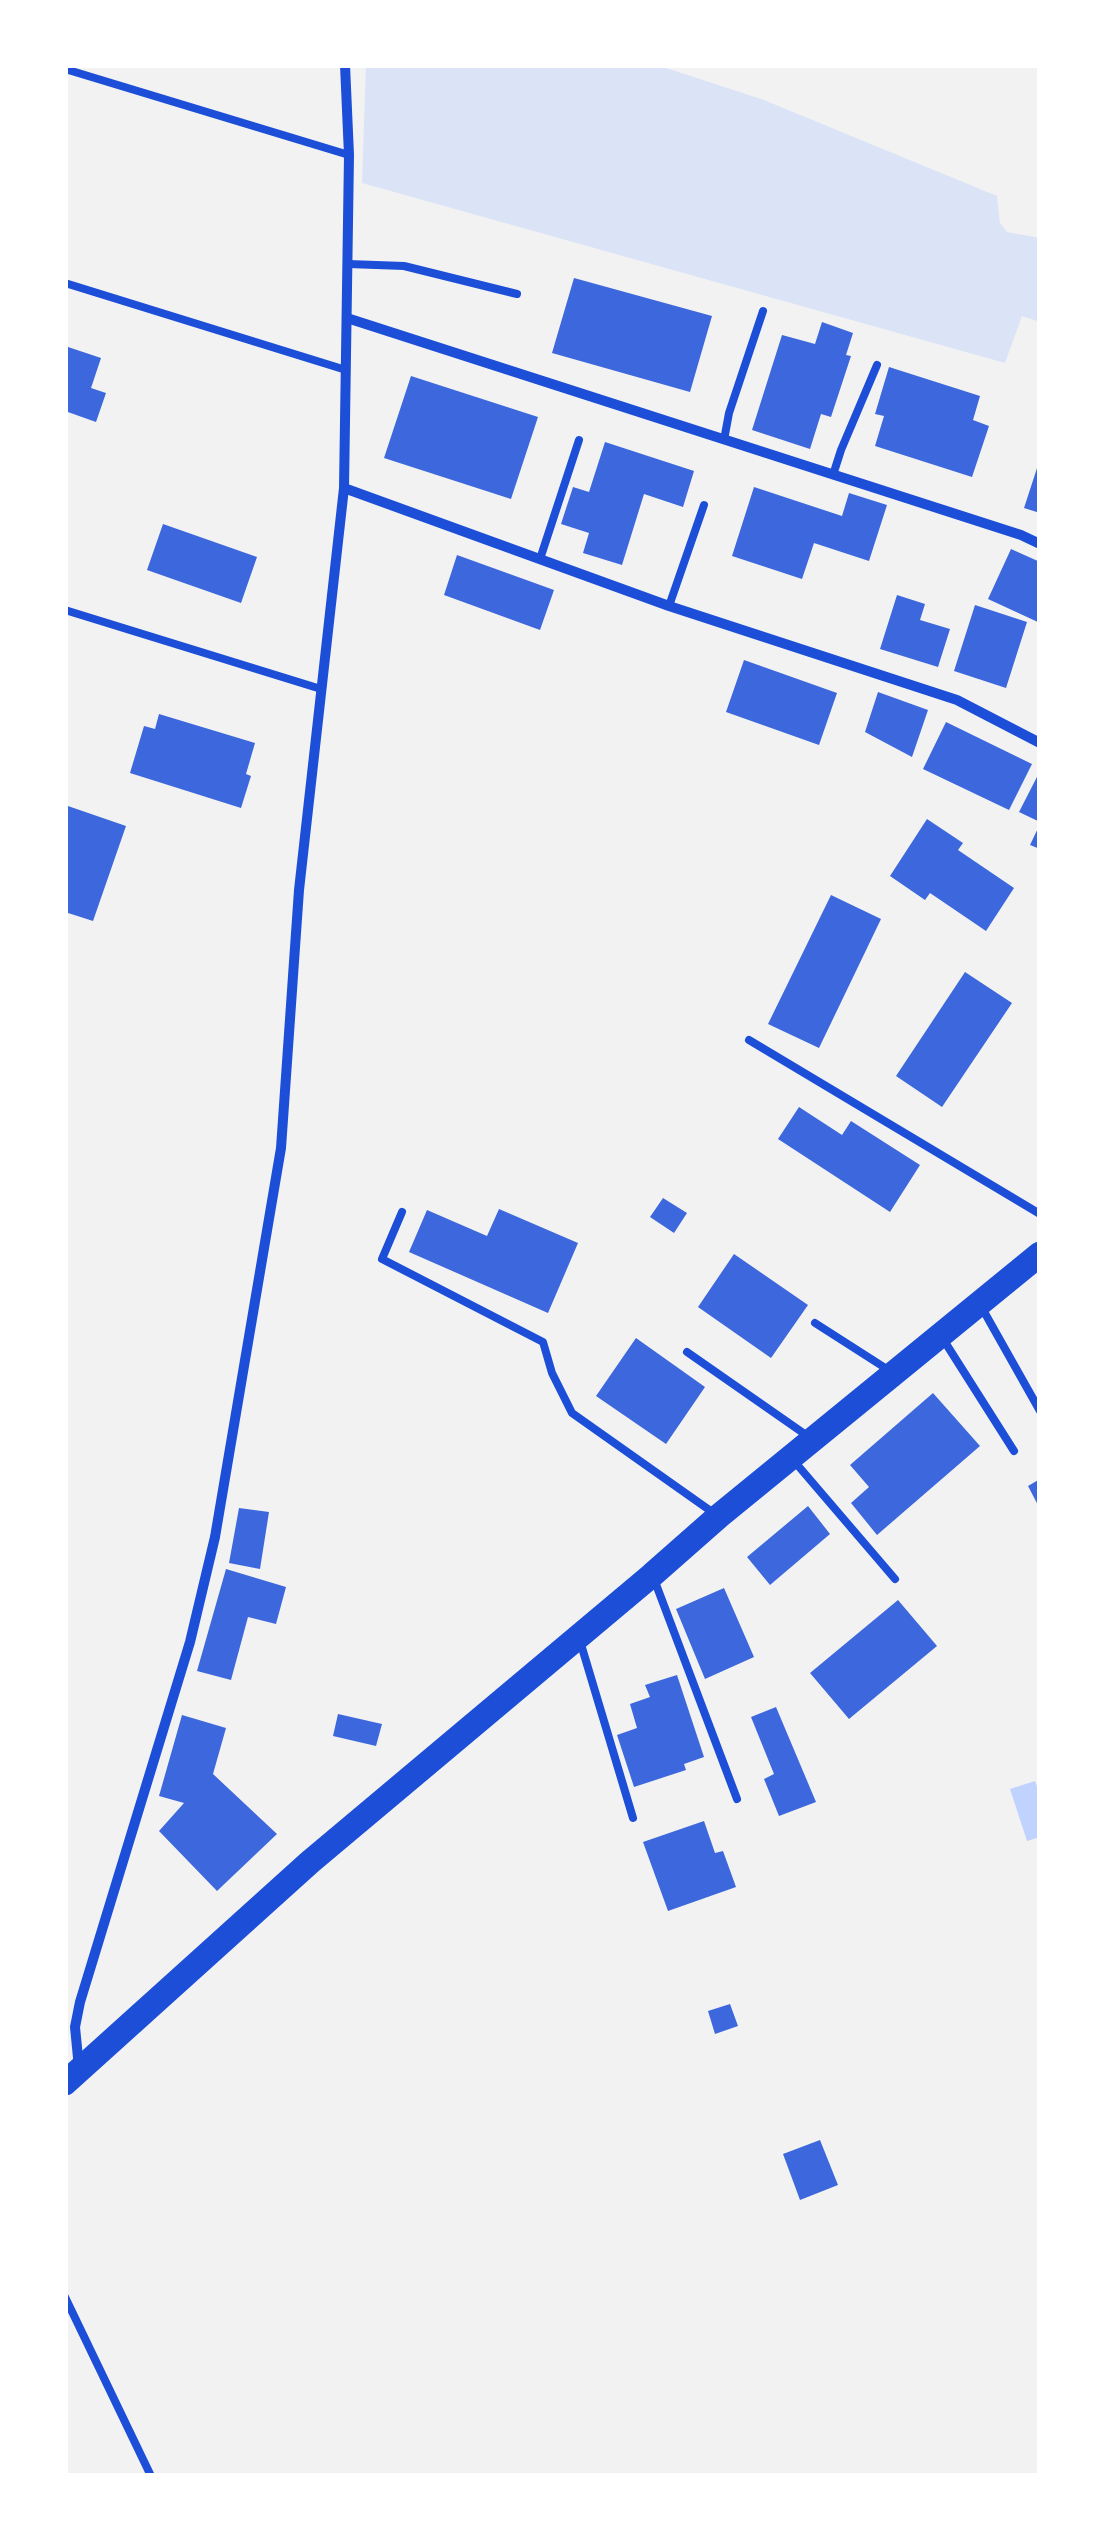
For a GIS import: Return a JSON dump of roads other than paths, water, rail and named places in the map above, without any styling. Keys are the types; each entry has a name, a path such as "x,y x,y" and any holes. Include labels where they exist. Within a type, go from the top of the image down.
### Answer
{"main road":[{"path":"72,2076 310,1862 719,1516 1040,1254"}],"street":[{"path":"72,2076 80,2002 190,1642 215,1537 281,1148 298,890 344,488 349,155 344,65"},
{"path":"347,318 1040,544"},
{"path":"344,488 668,606 957,700 1040,743"}],"lane":[{"path":"65,69 349,155"},
{"path":"348,264 404,266 517,294"},
{"path":"65,284 346,370"},
{"path":"724,440 728,413 763,311"},
{"path":"833,475 877,365"},
{"path":"540,559 578,440"},
{"path":"668,606 704,505"},
{"path":"65,610 322,689"},
{"path":"749,1040 1040,1214"},
{"path":"402,1212 382,1259 543,1342 552,1373 572,1413 719,1516"},
{"path":"980,1304 1040,1411"},
{"path":"815,1323 894,1374"},
{"path":"940,1336 1014,1451"},
{"path":"688,1352 812,1440"},
{"path":"791,1457 895,1579"},
{"path":"652,1575 737,1799"},
{"path":"578,1637 632,1818"},
{"path":"65,2296 151,2476"}],"water":[{"path":"1035,1781 1040,1795 1040,1837 1027,1841 1010,1789"}]}
